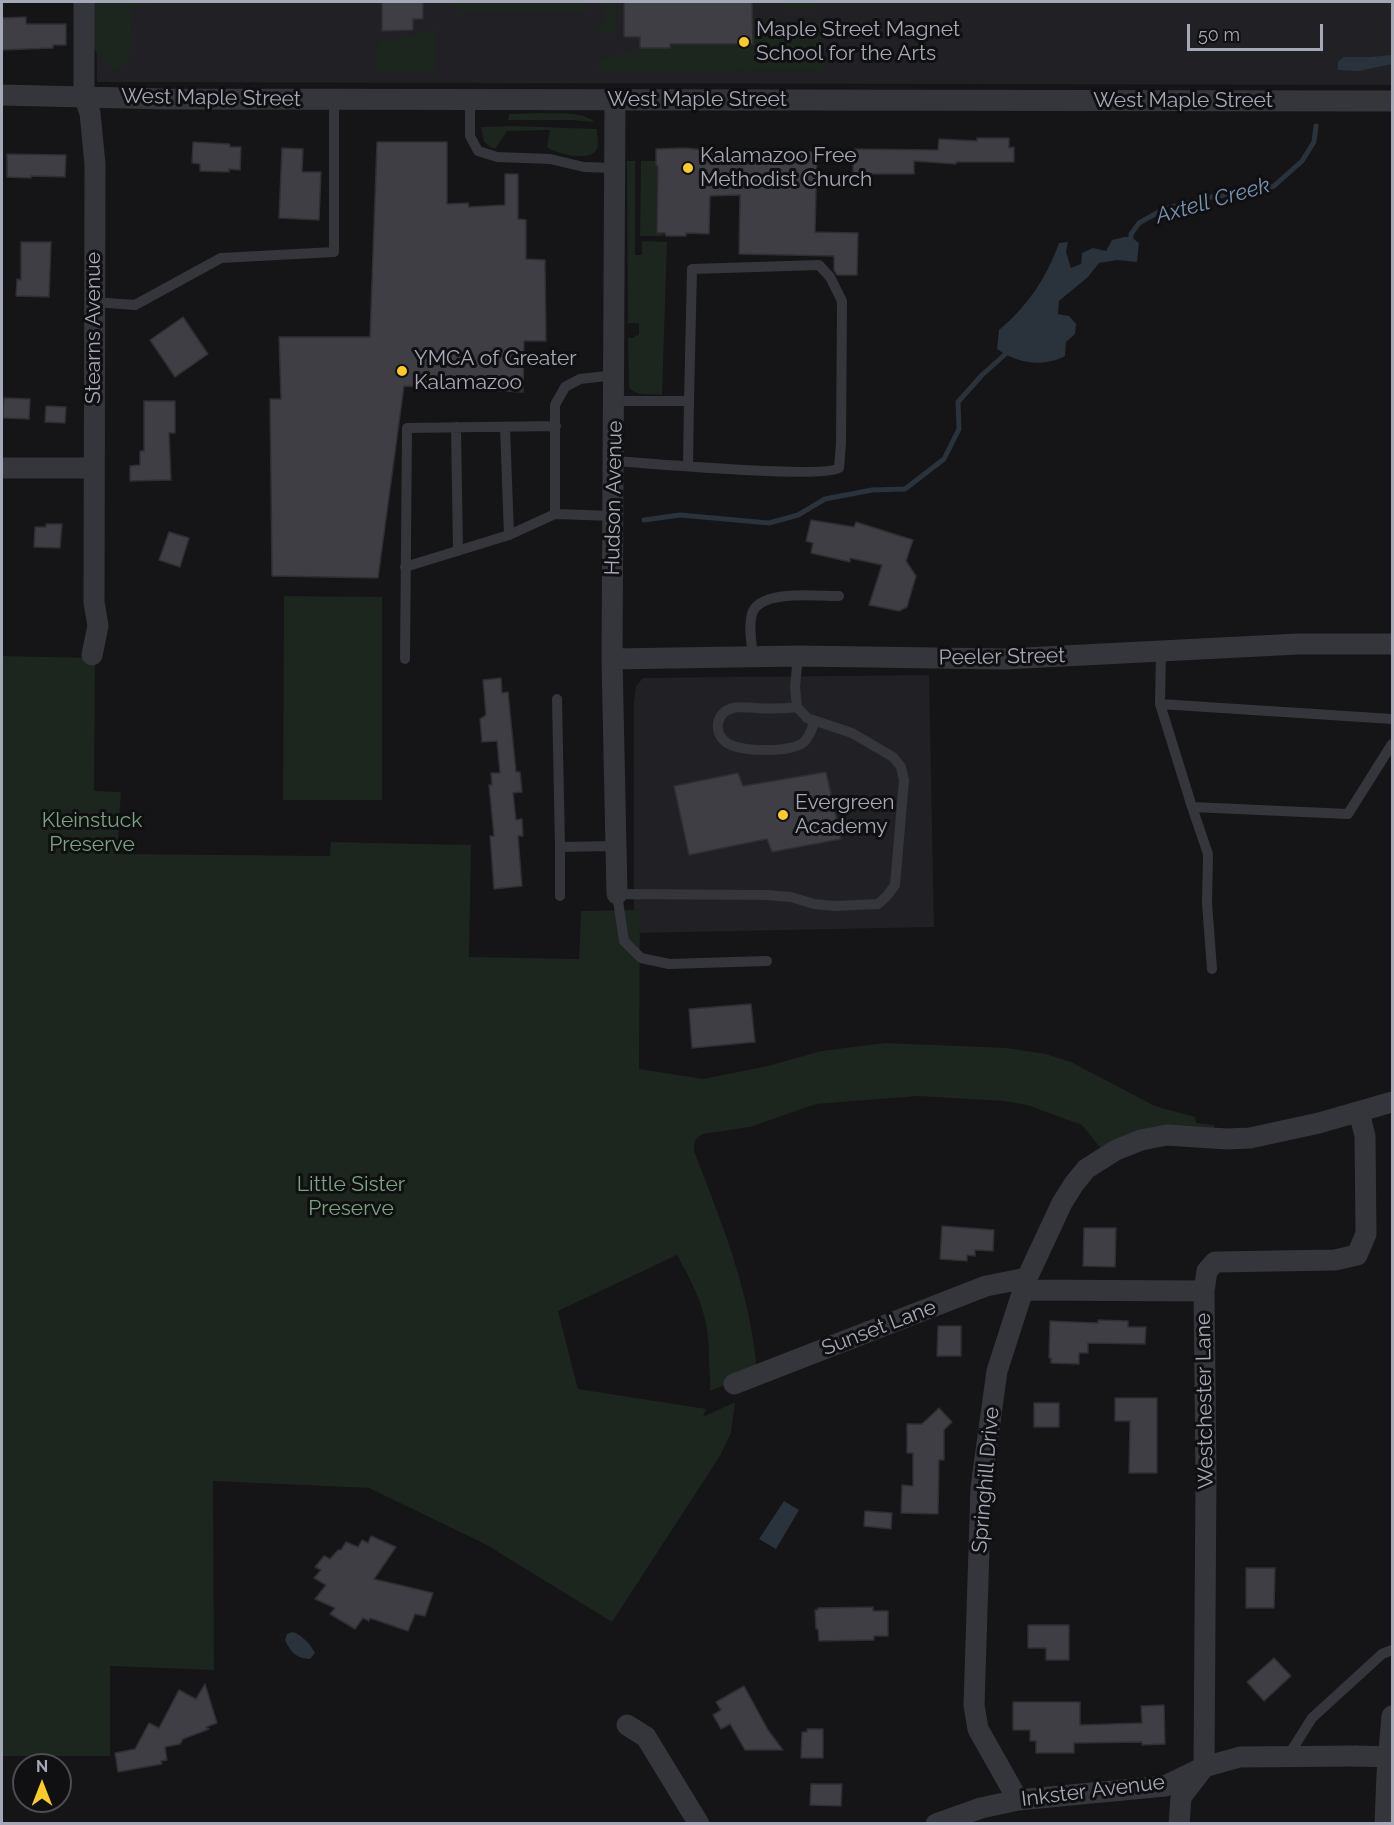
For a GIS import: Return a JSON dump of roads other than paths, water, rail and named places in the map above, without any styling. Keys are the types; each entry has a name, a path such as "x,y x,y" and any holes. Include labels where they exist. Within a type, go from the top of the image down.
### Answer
{"street":[{"name":"Stearns Avenue","path":"84,2 84,96 90,113 94,164 94,602 98,626 92,656"},
{"name":"West Maple Street","path":"2,95 165,99 615,101 1392,101"},
{"name":"Hudson Avenue","path":"615,101 612,659 617,894"},
{"path":"2,468 94,468"},
{"name":"Peeler Street","path":"612,659 798,656 1005,659 1298,644 1392,644"},
{"path":"1359,1112 1392,1102"},
{"name":"Springhill Drive","path":"1018,1800 978,1729 974,1705 981,1487 997,1371 1025,1284 1062,1203 1086,1169 1116,1150 1141,1140 1167,1136 1250,1138 1359,1112"},
{"name":"Westchester Lane","path":"1204,1767 1206,1477 1204,1291 1207,1271 1215,1262 1335,1260 1357,1255 1366,1234 1365,1136 1359,1112"},
{"name":"Sunset Lane","path":"734,1384 986,1286 1025,1284 1204,1291"},
{"path":"1385,1824 1392,1716"},
{"path":"627,1725 646,1737 699,1824"},
{"name":"Inkster Avenue","path":"936,1824 981,1808 1018,1800 1165,1786 1204,1767 1240,1756 1392,1757"},
{"path":"1179,1824 1181,1797 1204,1767"}],"lane":[{"path":"94,302 135,305 221,258 334,252 334,99"},
{"path":"471,100 471,136 478,151 497,157 550,159 584,167 615,168"},
{"path":"614,461 688,466 820,472 835,471 839,468 842,443 842,301 830,277 819,265 692,269 688,466"},
{"path":"555,514 555,405 565,387 580,379 615,375"},
{"path":"614,401 689,401"},
{"path":"405,659 407,428 556,426"},
{"path":"505,427 509,535"},
{"path":"456,428 458,551"},
{"path":"405,567 509,535 555,514 614,516"},
{"path":"753,657 752,613 760,602 776,596 839,596"},
{"path":"1161,651 1161,704 1208,854 1207,903 1212,969"},
{"path":"767,961 669,964 641,958 624,941 617,894 766,895 791,897 814,904 835,906 878,904 886,897 894,885 904,780 901,767 893,757 852,733 807,718 797,707 795,687 798,656"},
{"path":"557,699 560,896"},
{"path":"1161,704 1392,719"},
{"path":"797,707 782,710 734,707 724,711 717,730 729,744 741,748 791,748 804,742 815,721"},
{"path":"1192,807 1348,814 1392,744"},
{"path":"560,847 616,846"},
{"path":"1288,1756 1312,1718 1382,1654 1392,1650"}],"waterway":[{"name":"Axtell Creek","path":"1127,242 1139,223 1164,209 1215,196 1248,194 1274,186 1302,161 1314,142 1316,126"},
{"name":"Axtell Creek","path":"644,520 680,515 769,523 798,515 825,499 872,490 905,489 944,459 959,429 958,402 982,375 1010,350"}],"place":[{"name":"Maple Street Magnet School for the Arts","path":"744,42"},
{"name":"Kalamazoo Free Methodist Church","path":"688,168"},
{"name":"YMCA of Greater Kalamazoo","path":"402,371"},
{"name":"Evergreen Academy","path":"783,815"}],"park label":[{"name":"Kleinstuck Preserve","path":"92,833"},
{"name":"Little Sister Preserve","path":"351,1197"}]}
